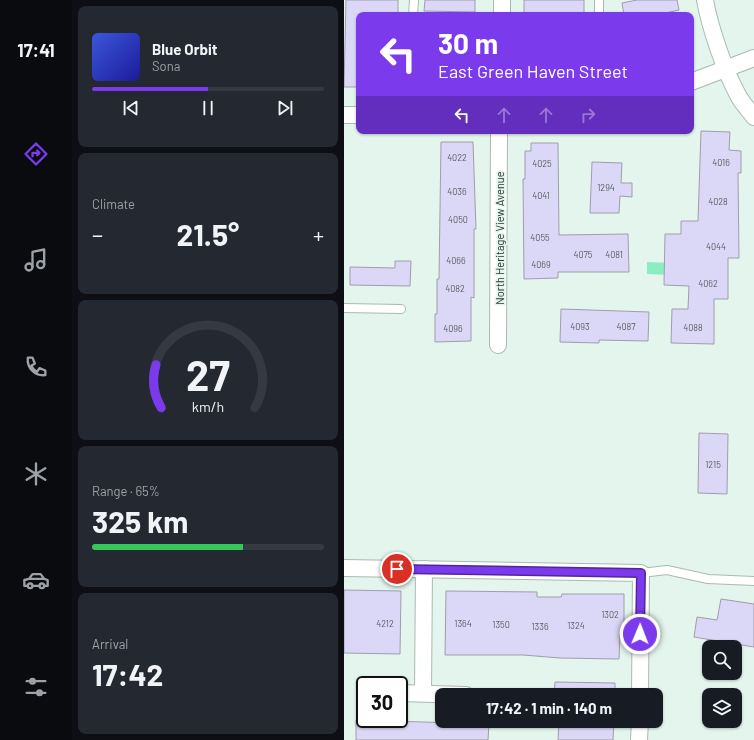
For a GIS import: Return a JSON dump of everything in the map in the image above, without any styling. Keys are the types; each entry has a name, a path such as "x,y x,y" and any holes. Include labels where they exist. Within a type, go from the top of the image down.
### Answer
{"street":[{"path":"502,0 502,12"},
{"path":"704,0 726,69 739,96 754,117"},
{"path":"694,81 754,58"},
{"path":"344,115 356,115"},
{"name":"North Heritage View Avenue","path":"498,345 499,134"},
{"path":"344,568 641,573 640,688"},
{"path":"423,693 424,569"},
{"path":"408,693 435,694"},
{"path":"640,728 640,740"}],"lane":[{"path":"413,12 414,0"},
{"path":"599,0 599,12"},
{"path":"344,308 401,309"},
{"path":"641,573 666,570 694,574 708,579 754,581"}],"shaded area":[{"path":"647,262 671,263 671,275 647,274"}],"building":[{"path":"346,0 398,0 398,12 356,12 356,87 344,87"},
{"path":"425,0 475,0 475,12 424,11"},
{"path":"524,0 584,0 584,12 524,12"},
{"path":"637,0 677,0 679,10 670,12 624,12 622,3"},
{"path":"701,131 730,132 729,150 741,151 741,173 738,173 739,258 728,258 728,299 714,299 714,344 671,343 672,309 688,309 689,286 664,285 665,234 681,234 681,221 698,221"},
{"path":"441,142 473,142 476,229 474,229 474,298 471,297 471,341 435,342 437,279 439,279"},
{"path":"531,143 558,143 559,235 628,234 629,272 558,272 558,278 524,279 523,179 525,179 525,151 531,151"},
{"path":"592,162 622,163 621,183 632,183 632,197 620,196 619,213 590,213"},
{"path":"395,261 411,261 410,286 350,285 350,267 395,268"},
{"path":"561,309 649,312 648,341 599,340 599,343 560,342"},
{"path":"699,433 728,434 727,494 698,493"},
{"path":"344,590 401,591 400,654 344,653"},
{"path":"446,591 537,592 537,597 561,597 562,594 624,594 624,634 620,633 619,659 560,658 523,655 445,655"},
{"path":"721,599 754,604 754,647 742,645 742,640 712,640 694,637 697,617 717,620"},
{"path":"555,682 615,683 615,688 555,688"},
{"path":"408,722 435,722 435,728 489,728 488,740 356,740 356,728 408,728"},
{"path":"559,728 614,728 613,740 558,740"}],"route":[{"path":"397,569 641,573 640,634"}]}
